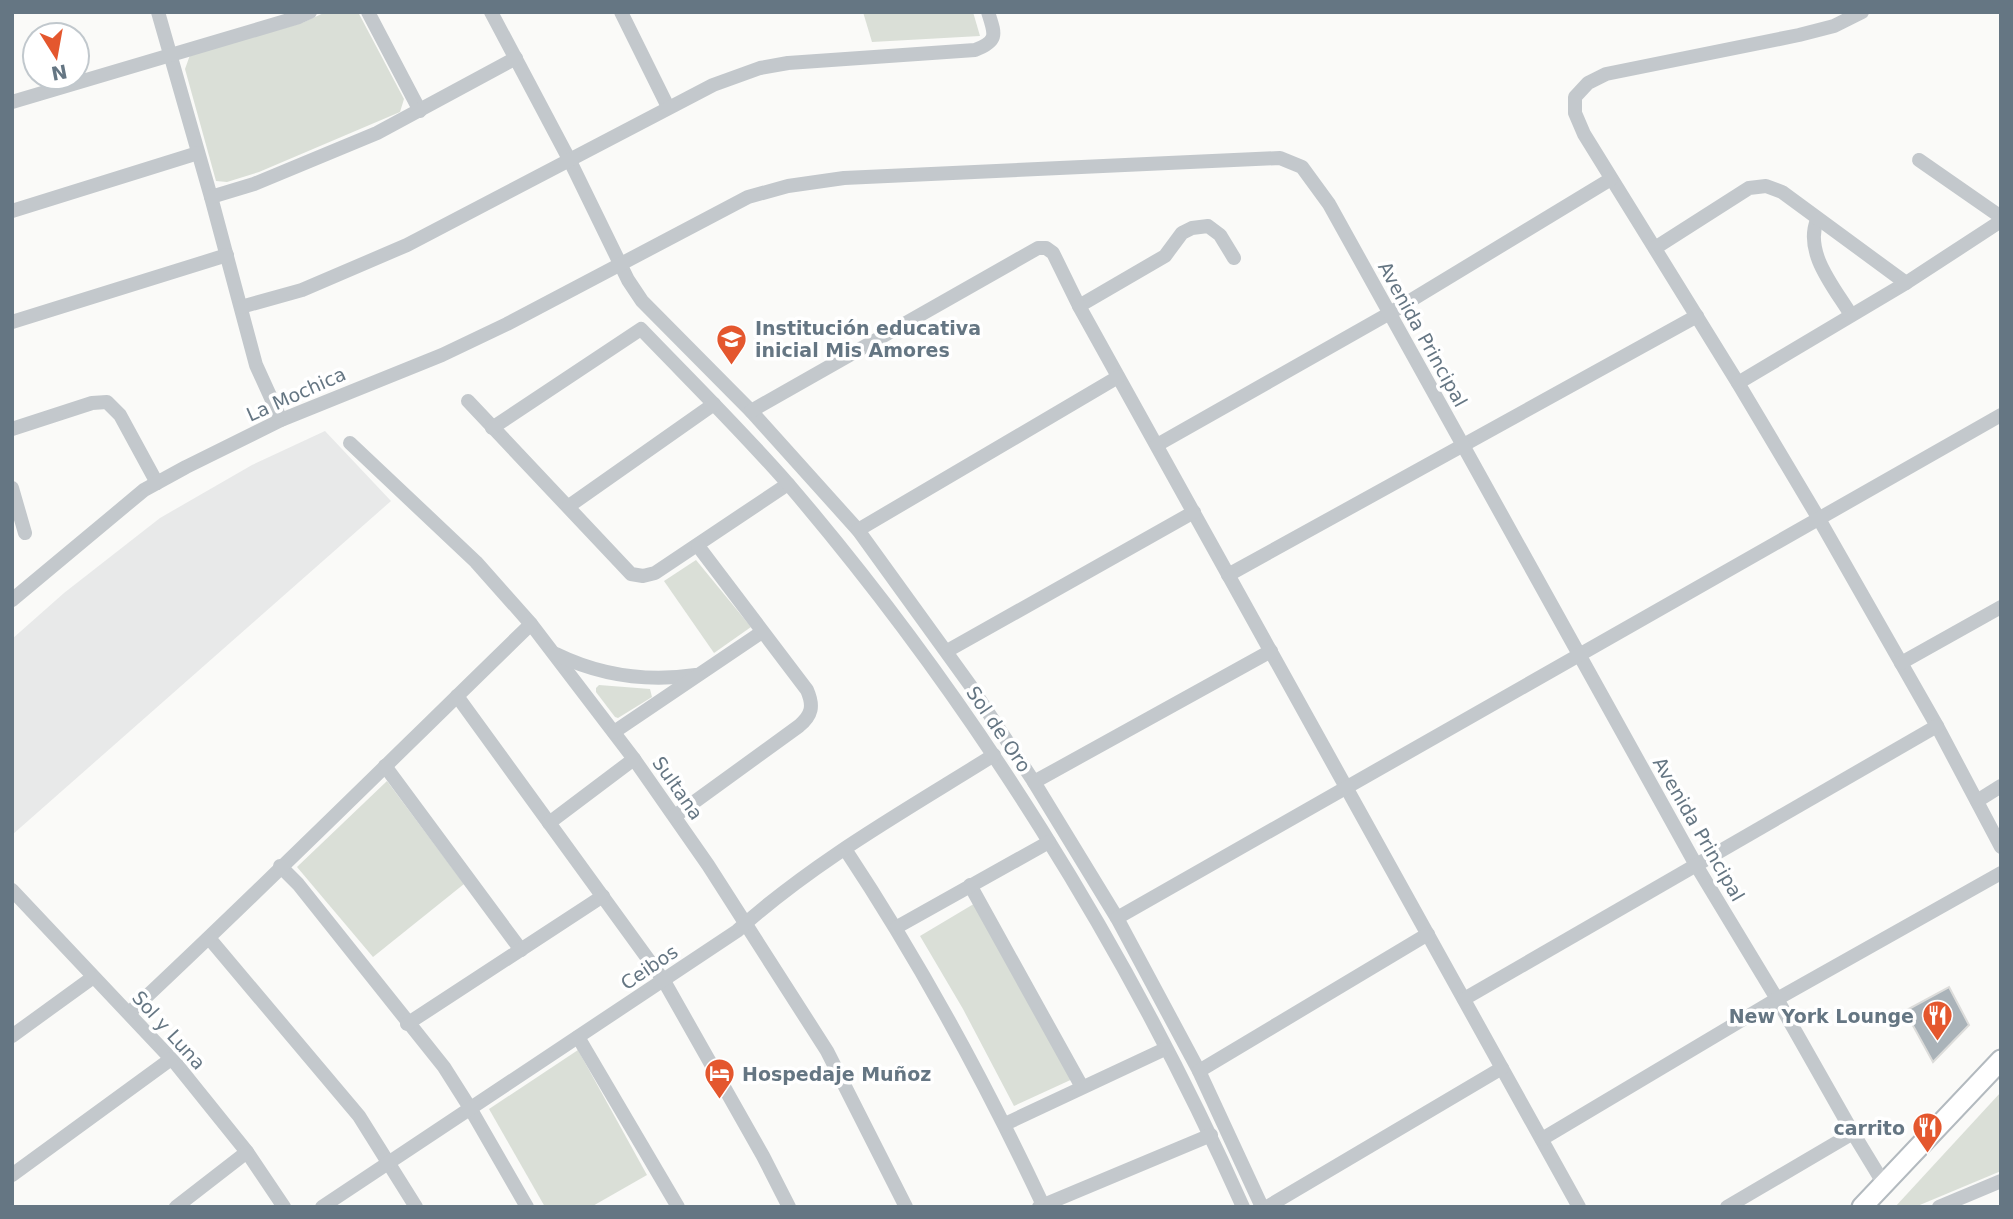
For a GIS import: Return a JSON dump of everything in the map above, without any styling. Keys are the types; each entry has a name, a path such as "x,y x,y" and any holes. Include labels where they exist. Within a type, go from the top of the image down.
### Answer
{"main road":[{"path":"1862,1207 2001,1060"}],"street":[{"path":"158,12 256,365 281,420"},
{"path":"12,102 310,12"},
{"path":"368,12 420,111"},
{"path":"491,12 642,301 751,411 858,530 947,651 1034,782 1117,918 1199,1071 1265,1207 1502,1068"},
{"path":"621,12 668,107"},
{"path":"241,307 302,289 407,245 668,107 739,75 788,63 975,50 993,40 995,32 989,12"},
{"path":"1862,12 1833,26 1799,35 1606,74 1588,83 1576,97 1575,113 1611,180 1697,316 1819,519 1937,726 2001,847"},
{"path":"211,197 254,184 377,133 516,58"},
{"path":"12,211 198,153"},
{"name":"Avenida Principal","path":"621,264 748,197 788,186 844,178 1280,158 1302,167 1329,204 1696,865 1884,1184"},
{"path":"1738,383 1906,283 2001,219 1919,160"},
{"path":"1157,445 1390,313 1611,180"},
{"path":"1655,248 1749,188 1766,186 1782,192 1906,283"},
{"path":"1817,220 1812,239 1815,251 1851,315"},
{"path":"1079,306 1165,256 1182,233 1192,228 1208,226 1220,235 1234,258"},
{"path":"751,411 1038,248 1046,248 1053,253 1118,377 1579,1207"},
{"path":"12,322 227,255"},
{"name":"La Mochica","path":"12,600 144,490 281,420 464,345 621,264"},
{"path":"1228,575 1697,316"},
{"name":"Sol de Oro","path":"492,428 641,329 714,404 788,484 929,661 994,755 1049,842 1132,986 1211,1135 1243,1207"},
{"path":"858,530 1118,377"},
{"path":"468,401 631,574 643,576 655,573 788,484"},
{"path":"12,429 92,403 107,402 120,415 157,483"},
{"path":"569,506 714,404"},
{"path":"1117,918 2001,415"},
{"name":"Sultana","path":"350,443 476,562 531,624 634,759 675,816 827,1051 906,1207"},
{"path":"12,488 25,533"},
{"path":"947,651 1194,512"},
{"path":"675,816 807,720 812,701 807,690 698,546"},
{"path":"1900,663 2001,607"},
{"path":"129,1013 531,624"},
{"path":"614,732 762,632"},
{"path":"1034,782 1271,651"},
{"path":"553,652 593,669 628,677 669,679 701,674"},
{"path":"457,696 664,981 789,1207"},
{"path":"1464,999 1937,726"},
{"name":"Ceibos","path":"322,1207 664,981 845,849 994,755"},
{"path":"550,823 634,759"},
{"path":"385,766 521,950"},
{"path":"1977,801 2001,786"},
{"path":"897,927 1049,842"},
{"path":"845,849 897,927 1005,1124 1041,1206 1211,1135"},
{"path":"280,866 298,884 407,1024 444,1067 527,1207"},
{"path":"1542,1139 1777,999 2001,873"},
{"path":"970,886 1082,1087"},
{"name":"Sol y Luna","path":"12,890 171,1059 247,1152 284,1207"},
{"path":"407,1024 603,896"},
{"path":"1199,1071 1428,934"},
{"path":"209,938 359,1116 416,1207"},
{"path":"12,1036 92,978"},
{"path":"578,1037 678,1207"},
{"path":"1005,1124 1165,1049"},
{"path":"12,1175 171,1059"},
{"path":"1727,1207 1853,1133"},
{"path":"176,1207 247,1152"},
{"path":"1939,1207 2001,1181"}],"shaded area":[{"path":"326,12 358,12 404,99 400,112 259,172 227,182 216,181 185,69 190,55 302,23"},
{"path":"863,12 973,12 980,36 872,42"},
{"path":"325,431 391,501 12,835 12,639 64,593 160,518 252,465"},
{"path":"696,560 751,627 714,653 664,581"},
{"path":"599,685 650,689 652,697 618,718 596,692"},
{"path":"387,781 464,884 373,957 297,867"},
{"path":"977,902 1077,1077 1014,1106 963,1009 920,936"},
{"path":"578,1050 647,1175 591,1207 545,1207 489,1109"},
{"path":"2001,1092 2001,1171 1915,1207 1895,1207"}],"building":[{"name":"New York Lounge","path":"1949,987 1969,1025 1933,1062 1905,1011"}],"place":[{"name":"Institución educativa inicial Mis Amores","path":"732,366"},
{"name":"New York Lounge","path":"1937,1043"},
{"name":"Hospedaje Muñoz","path":"719,1101"},
{"name":"carrito","path":"1928,1155"}]}
